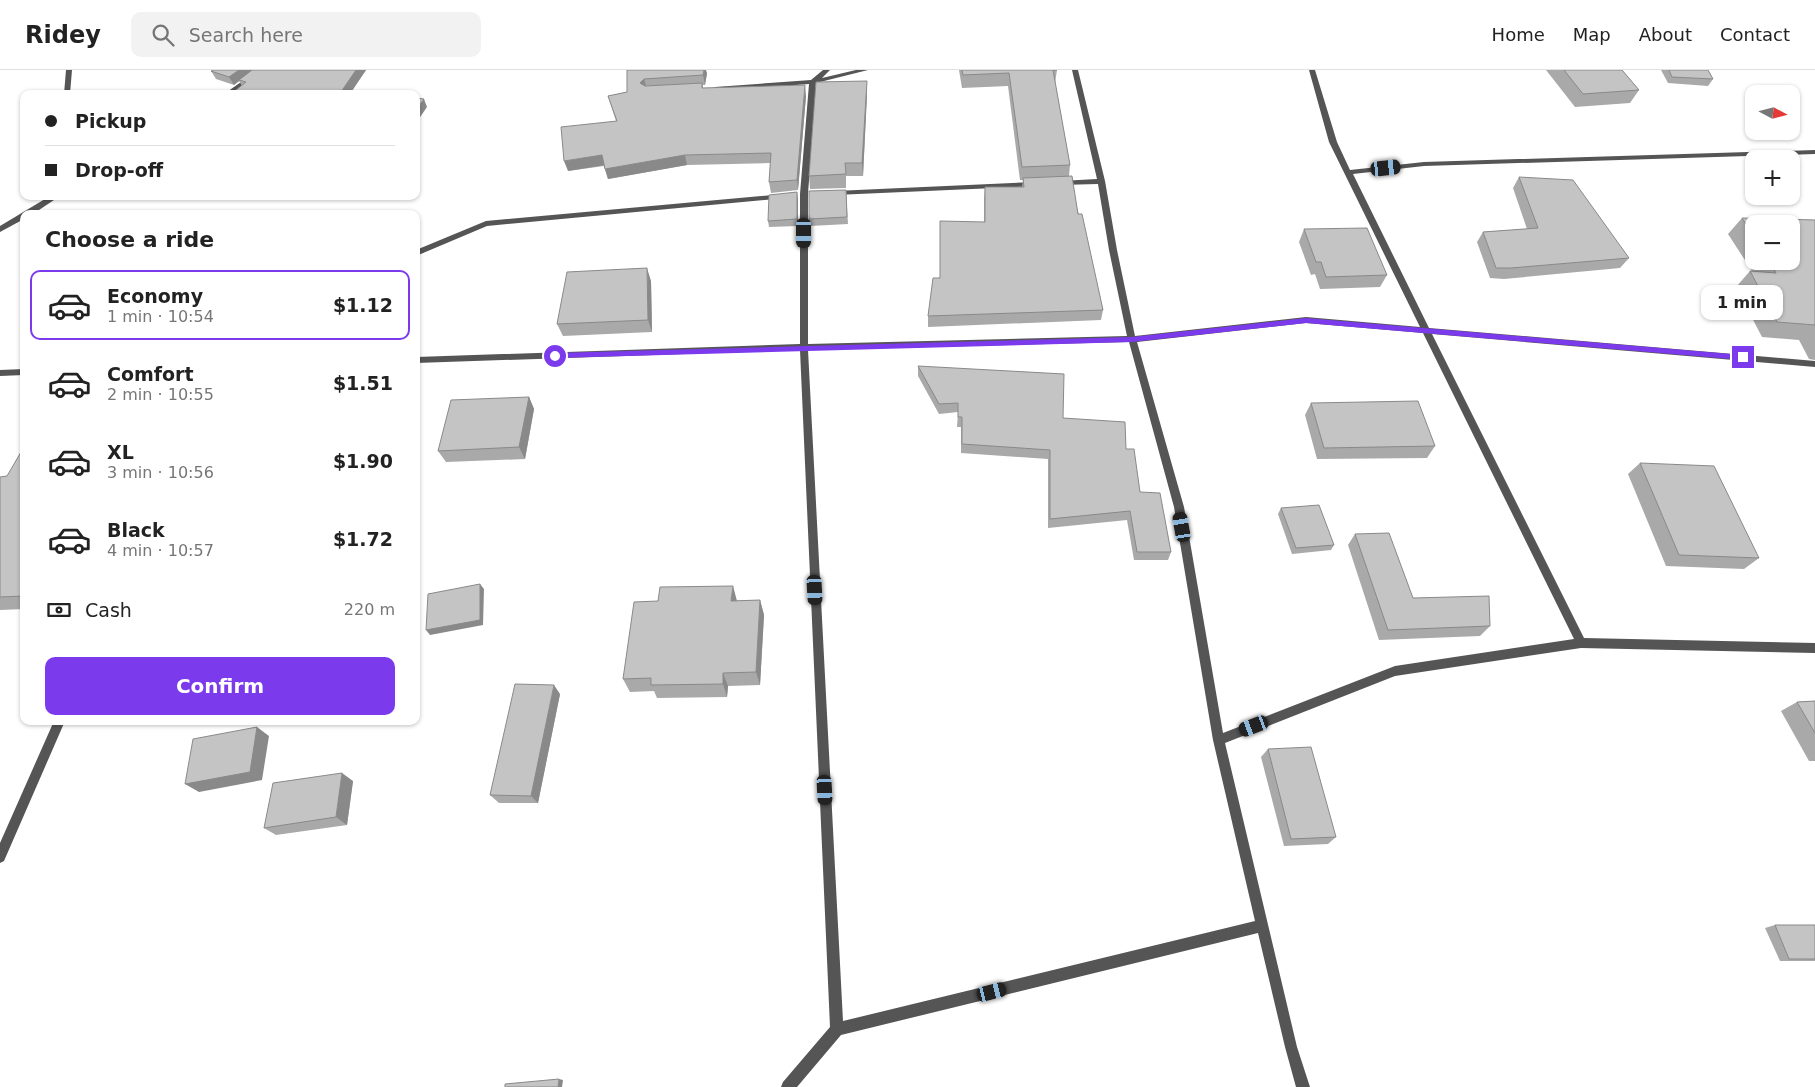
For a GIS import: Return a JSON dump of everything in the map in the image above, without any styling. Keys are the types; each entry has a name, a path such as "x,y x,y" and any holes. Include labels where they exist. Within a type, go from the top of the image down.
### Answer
{"street":[{"path":"67,90 69,70"},
{"path":"233,90 262,70"},
{"path":"827,70 813,82 804,347 837,1029"},
{"path":"706,89 813,82 865,70"},
{"path":"1075,70 1101,181 1113,250 1132,339 1178,507 1219,740 1291,1047 1303,1087"},
{"path":"1312,70 1333,142 1582,643"},
{"path":"1349,172 1424,164 1815,152"},
{"path":"1052,183 1101,181"},
{"path":"824,194 1042,184"},
{"path":"420,251 486,224 809,194"},
{"path":"33,210 49,200"},
{"path":"0,229 20,218"},
{"path":"420,360 804,347 1132,339 1306,320 1815,364"},
{"path":"0,373 20,372"},
{"path":"1219,740 1395,670 1582,643 1815,648"},
{"path":"0,857 58,725"},
{"path":"788,1087 837,1029 1262,926"}],"building":[{"path":"239,70 229,77 211,71"},
{"path":"252,70 356,70 342,90 236,90 246,82 239,80"},
{"path":"627,70 704,70 703,75 644,79 640,83 645,86 702,83 702,88 805,85 797,180 769,182 771,153 685,155 605,169 602,155 564,161 561,127 617,121 608,96 627,92"},
{"path":"962,70 1053,70 1070,165 1022,167 1009,73 963,75"},
{"path":"1564,70 1622,70 1639,90 1583,94"},
{"path":"1669,70 1708,70 1713,79 1672,77"},
{"path":"867,81 862,163 845,163 846,174 809,176 816,82"},
{"path":"1072,176 1078,214 1082,214 1103,310 928,316 933,278 940,278 940,221 985,222 985,187 1024,187 1023,178"},
{"path":"1519,177 1573,180 1629,258 1496,268 1483,232 1538,228"},
{"path":"846,190 847,217 809,219 809,191"},
{"path":"797,192 797,219 768,221 769,195"},
{"path":"1800,220 1815,220 1815,325 1777,322 1750,271 1776,273 1774,270 1800,270"},
{"path":"1367,228 1387,275 1326,277 1321,262 1316,262 1304,229"},
{"path":"647,268 648,320 557,324 567,272"},
{"path":"918,366 1064,374 1063,418 1125,422 1126,449 1134,449 1140,492 1160,493 1171,552 1137,552 1130,511 1050,519 1050,450 962,444 962,417 958,417 958,403 939,404"},
{"path":"529,397 519,447 438,451 451,400"},
{"path":"1418,401 1435,446 1324,448 1311,403"},
{"path":"20,454 20,596 0,597 0,477 7,476"},
{"path":"1640,463 1714,466 1759,558 1679,555"},
{"path":"1319,505 1334,545 1296,548 1281,508"},
{"path":"1389,533 1413,598 1489,596 1490,626 1388,630 1355,534"},
{"path":"480,584 480,620 426,630 428,594"},
{"path":"733,586 731,601 760,600 756,672 723,673 723,684 651,685 651,678 623,679 634,602 658,601 660,587"},
{"path":"515,684 554,685 531,796 490,795"},
{"path":"1815,701 1815,733 1797,702"},
{"path":"257,727 250,772 185,784 193,739"},
{"path":"1311,747 1336,837 1291,839 1268,749"},
{"path":"342,773 336,817 264,828 273,783"},
{"path":"1775,925 1815,925 1815,959 1789,959"},
{"path":"559,1079 558,1087 505,1087 505,1084"}],"route":[{"path":"555,356 804,347 1132,339 1306,320 1743,357"}]}
